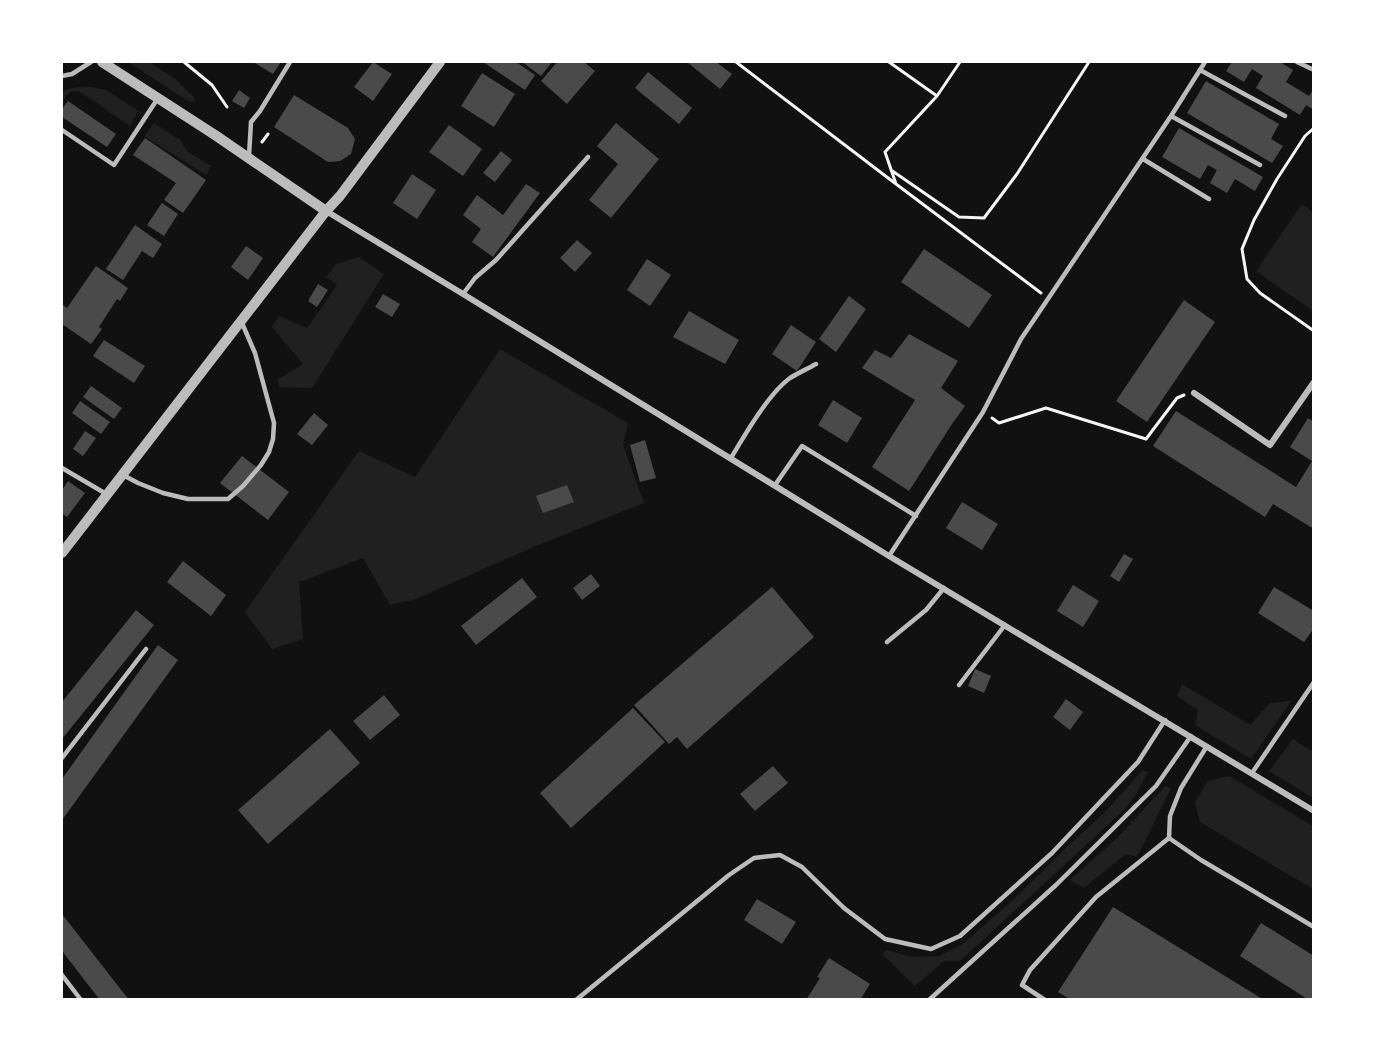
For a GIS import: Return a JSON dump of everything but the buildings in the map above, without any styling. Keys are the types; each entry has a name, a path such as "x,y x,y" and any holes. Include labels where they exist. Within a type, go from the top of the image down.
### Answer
{"street":[{"path":"102,62 326,211 889,556 1314,810"},
{"path":"62,553 326,211 340,196 440,62"},
{"path":"1194,393 1270,445 1314,382"}],"lane":[{"path":"62,76 72,74 91,62"},
{"path":"249,158 250,122 260,111 290,62"},
{"path":"889,556 983,412 1021,339 1206,62"},
{"path":"1297,62 1314,70"},
{"path":"1200,70 1285,116"},
{"path":"62,130 114,165 158,98"},
{"path":"1171,116 1260,165"},
{"path":"463,294 475,278 496,260 588,157"},
{"path":"1143,159 1209,199"},
{"path":"123,475 164,493 188,500 228,499 261,465 269,452 274,423 255,352 241,321"},
{"path":"730,458 778,389 790,378 816,364"},
{"path":"775,485 802,446 916,516"},
{"path":"62,468 108,495"},
{"path":"887,642 926,610 944,588"},
{"path":"959,685 1005,625"},
{"path":"62,758 146,649"},
{"path":"1252,773 1313,684"},
{"path":"576,999 729,875 754,858 780,855 802,867 844,908 885,939 930,949 960,936 1052,853 1138,762 1165,720"},
{"path":"929,999 1056,885 1156,786 1191,736"},
{"path":"1045,999 1022,985 1030,970 1096,897 1169,838 1170,816 1181,788 1207,746"},
{"path":"1169,838 1201,860 1314,927"},
{"path":"62,975 81,999"}],"path":[{"path":"183,62 212,85 227,107"},
{"path":"736,62 1049,299"},
{"path":"889,62 937,96"},
{"path":"896,184 885,152 937,96 960,62"},
{"path":"891,170 959,217 984,218 1017,174 1089,62"},
{"path":"1314,128 1305,136 1277,179 1254,220 1242,249 1247,279 1260,293 1314,331"},
{"path":"983,412 999,423 1046,408 1146,439 1177,398 1194,393"}],"shaded area":[{"path":"128,62 149,62 174,78 194,97 194,102 188,101"},
{"path":"80,87 106,90 138,111 130,126 79,91 72,91 62,103 62,92"},
{"path":"154,123 180,140 188,152 211,166 206,175 144,136"},
{"path":"1302,204 1313,213 1313,311 1256,271"},
{"path":"359,257 384,274 312,388 279,387 278,379 303,364 272,327 279,316 307,328 337,285 326,277 336,264"},
{"path":"500,349 628,423 623,445 644,503 531,548 416,599 390,605 363,558 299,582 303,639 272,649 245,612 359,451 415,477"},
{"path":"1182,684 1250,725 1270,703 1291,701 1251,759 1195,725 1198,710 1177,696"},
{"path":"1293,739 1313,752 1313,798 1269,771"},
{"path":"1143,770 1148,772 1137,793 1124,810 960,961 944,961 915,986 882,954 886,950 913,957 939,956 964,943 1012,901 1104,813"},
{"path":"1229,776 1313,826 1313,889 1200,822 1195,802 1208,781"},
{"path":"1165,786 1171,788 1137,857 1126,854 1084,888 1070,880 1119,836"}]}
